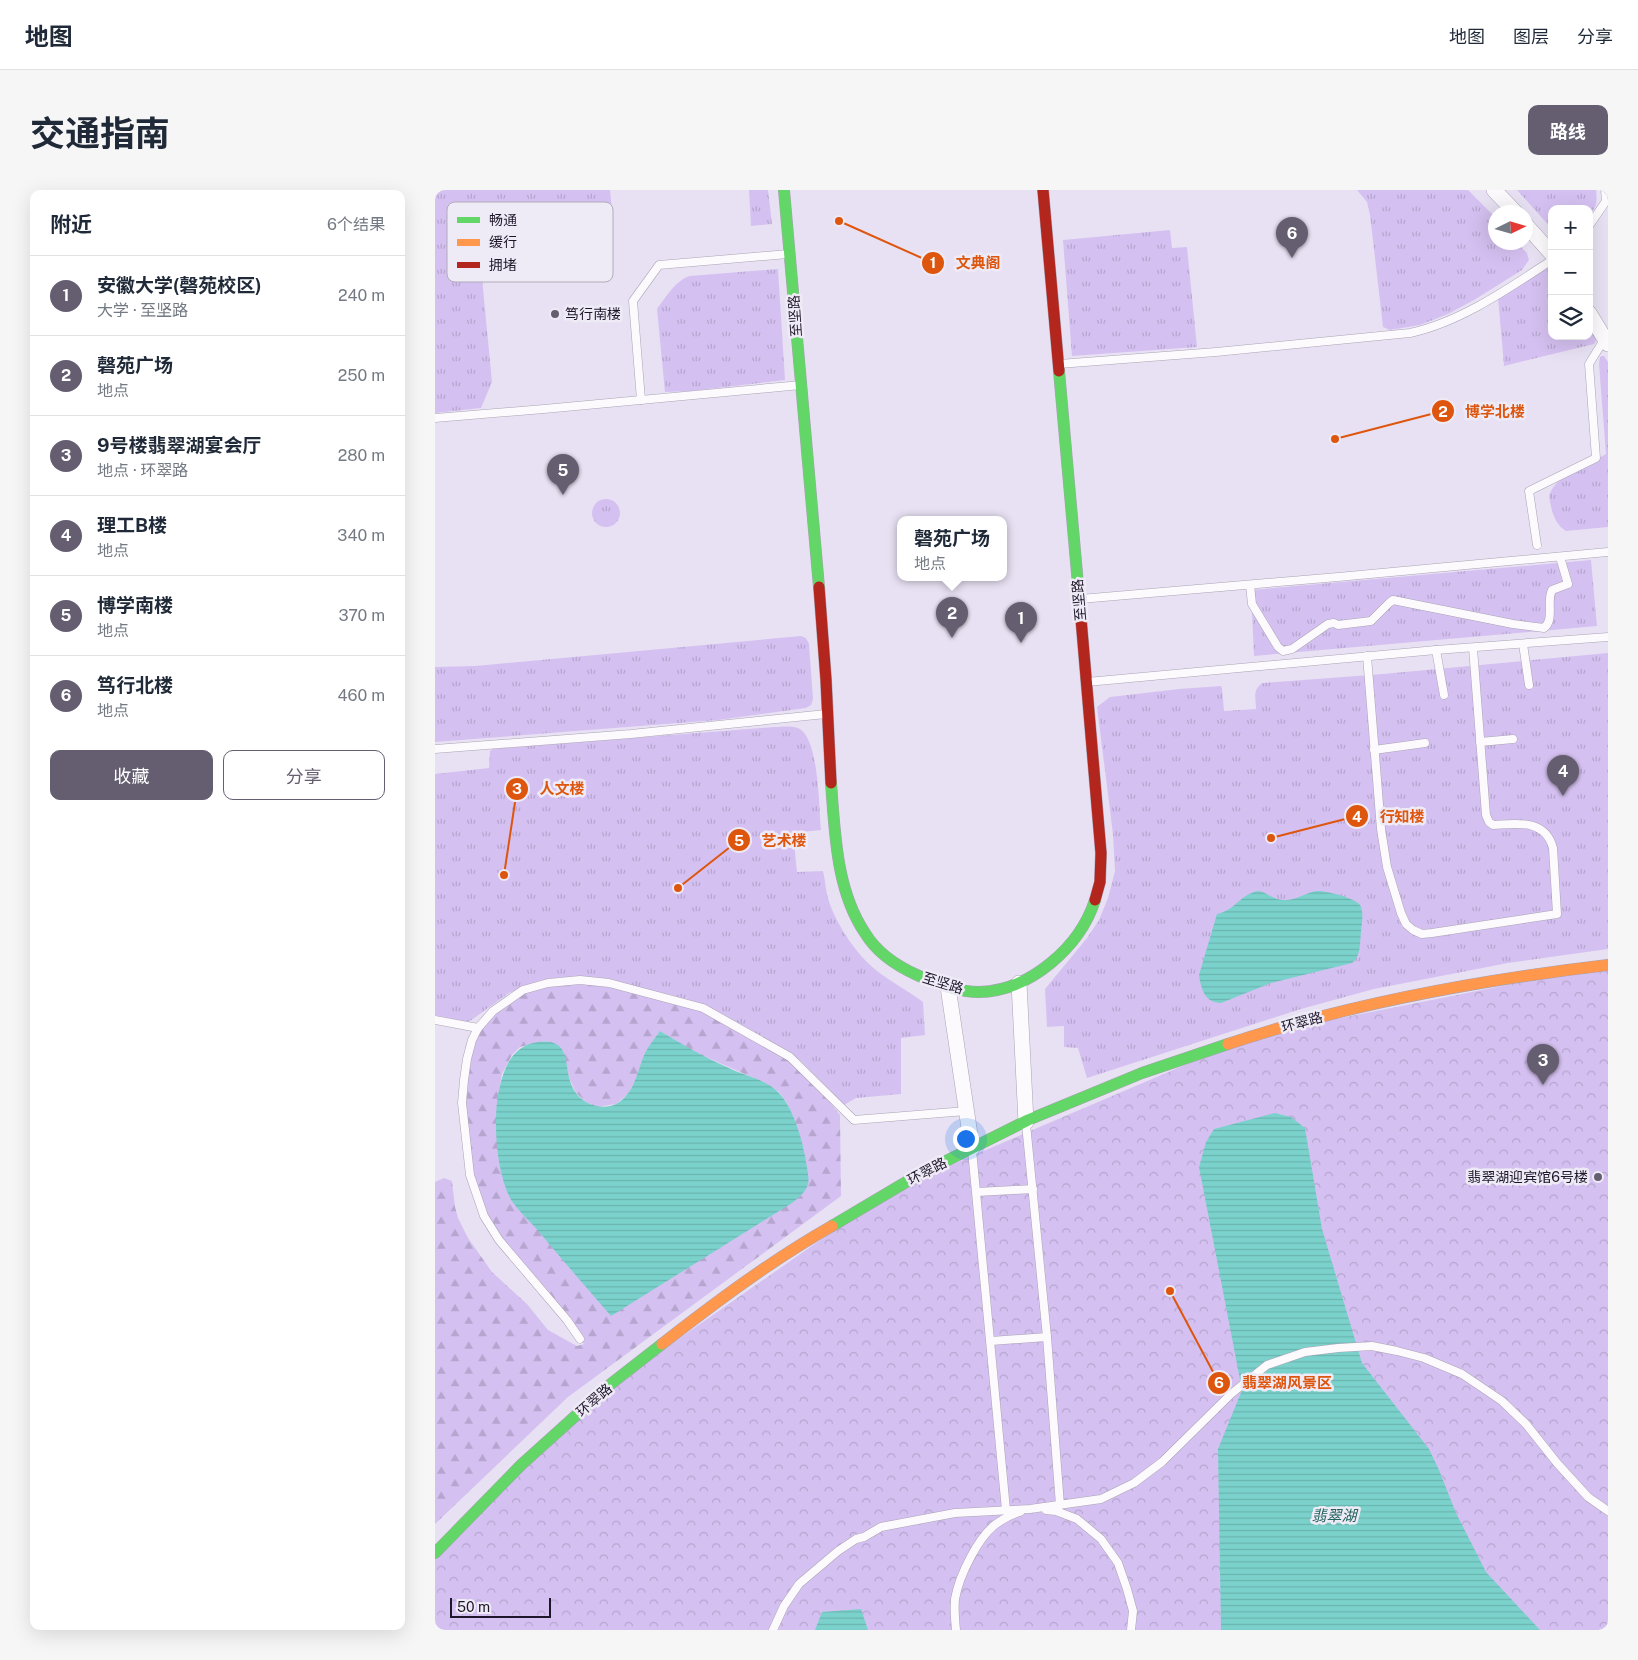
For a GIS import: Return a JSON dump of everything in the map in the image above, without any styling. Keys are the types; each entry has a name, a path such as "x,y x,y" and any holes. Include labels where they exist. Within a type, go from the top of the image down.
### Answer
{"street":[{"name":"至坚路","path":"783,190 820,602 835,825 843,883 853,914 870,941 884,957 901,968 948,987 980,992 1008,988 1029,979 1047,966 1075,936 1090,912 1099,885 1101,853 1043,190"},
{"path":"1493,190 1508,205"},
{"path":"1533,233 1548,250"},
{"path":"1593,320 1606,341"},
{"name":"环翠路","path":"435,1554 539,1448 604,1391 683,1327 749,1279 844,1218 891,1190 972,1148 1107,1087 1255,1035 1329,1014 1408,996 1484,982 1608,965"},
{"path":"1019,983 1026,1122"},
{"path":"948,987 972,1148"}],"lane":[{"path":"1593,220 1607,201 1605,190"},
{"path":"641,400 633,301 659,266 790,254"},
{"path":"1059,364 1410,334 1450,321 1548,262"},
{"path":"1537,545 1529,491 1596,458 1589,364 1606,341"},
{"path":"435,418 801,385"},
{"path":"1079,599 1608,552"},
{"path":"1250,585 1252,604 1278,647 1283,650 1292,649 1328,624 1334,623 1338,625 1371,620 1393,600 1513,624 1544,628 1550,620 1549,595 1552,590 1568,584 1561,557"},
{"path":"1087,682 1436,650 1608,637"},
{"path":"1523,644 1529,685"},
{"path":"1367,656 1381,829 1387,867 1406,924 1422,934 1557,914 1551,840 1540,828 1521,824 1493,825 1489,822 1480,742 1473,648"},
{"path":"1436,650 1444,695"},
{"path":"435,749 631,734 828,714"},
{"path":"1480,742 1513,740"},
{"path":"1374,750 1425,743"},
{"path":"580,1339 567,1320 499,1240 485,1216 470,1175 462,1103 467,1059 478,1028 493,1011 523,990 565,980 593,980 609,982 703,1008 791,1056 854,1120 967,1111"},
{"path":"435,1020 478,1028"},
{"path":"1026,1122 1047,1336 1060,1504"},
{"path":"972,1148 1006,1510"},
{"path":"977,1192 1033,1189"},
{"path":"991,1341 1047,1336"},
{"path":"956,1630 954,1617 955,1597 975,1548 987,1532 998,1522 1011,1515 1030,1509 1101,1499 1134,1482 1162,1462 1231,1394 1267,1366 1305,1352 1343,1347 1372,1346 1443,1364 1462,1374 1502,1401 1526,1424 1557,1463 1588,1497 1608,1511"},
{"path":"773,1630 784,1606 799,1584 838,1551 856,1539 864,1537 881,1527 955,1514 1030,1509 1056,1511 1077,1519 1101,1539 1118,1563 1127,1589 1133,1611 1131,1630"}],"green space":[{"path":"439,190 610,190 611,202 447,202 447,282 482,282 492,382 481,408 435,413 435,194"},
{"path":"749,190 768,190 772,224 751,226"},
{"path":"1357,190 1468,190 1488,210 1488,250 1524,250 1529,260 1522,270 1448,314 1420,325 1390,330 1383,327 1367,202"},
{"path":"1517,190 1596,190 1597,197 1593,210 1593,205 1548,205 1548,225 1533,208 1533,205 1530,205"},
{"path":"1170,230 1172,248 1187,247 1197,347 1072,356 1063,240"},
{"path":"1548,267 1548,340 1593,340 1593,332 1597,339 1594,344 1504,366 1498,298"},
{"path":"778,269 785,380 691,391 665,392 657,309 680,281 690,276"},
{"path":"1601,356 1604,356 1608,362 1608,527 1566,531 1556,520 1552,511 1549,496 1553,488 1565,476 1606,454 1599,364"},
{"path":"606,499 616,503 620,513 616,523 606,527 596,523 592,513 596,503"},
{"path":"1591,560 1597,626 1254,656 1251,590"},
{"path":"801,636 806,638 809,644 813,699 811,705 806,708 718,720 435,742 435,667 475,666"},
{"path":"1608,653 1608,949 1508,963 1374,989 1301,1009 1087,1078 1078,1048 1064,1047 1064,1026 1047,1027 1045,989 1087,938 1099,920 1108,898 1115,871 1113,834 1097,707 1110,697 1221,686 1224,711 1256,709 1256,691 1263,683"},
{"path":"774,727 800,729 811,747 817,776 821,830 793,833 797,872 823,871 827,894 833,912 843,932 856,950 875,969 923,1002 925,1035 901,1038 901,1094 856,1098 844,1105 801,1061 786,1050 707,1006 683,998 605,979 563,977 541,980 509,993 470,1021 464,1022 435,1015 435,774 489,768 490,751 493,749"},
{"path":"1608,965 1608,1630 435,1630 435,1553 604,1391 892,1190 1255,1035"},
{"path":"580,980 703,1008 804,1069 840,1115 841,1196 568,1397 435,1524 435,1182 444,1178 452,1181 458,1218 468,1238 492,1272 527,1304 548,1330 577,1346 584,1344 491,1228 470,1175 464,1080 478,1028 523,990","holes":["660,1031 692,1051 763,1082 779,1092 787,1103 804,1150 497,1104 502,1074 512,1055 520,1047 545,1041 555,1044 563,1051 570,1080 576,1093 586,1102 597,1107 616,1104 628,1094 638,1076 645,1053"]}],"water":[{"path":"1258,891 1283,900 1320,891 1339,895 1357,902 1362,911 1362,918 1357,957 1352,963 1271,983 1221,1003 1211,1001 1203,990 1199,975 1217,914 1229,909 1246,896"},
{"path":"660,1031 737,1072 762,1082 779,1093 792,1114 802,1140 808,1172 808,1183 804,1192 792,1203 611,1316 510,1198 499,1164 496,1138 497,1102 504,1073 519,1049 538,1042 549,1042 557,1044 563,1051 574,1091 581,1098 596,1106 606,1107 616,1104 622,1100 631,1088 645,1053"},
{"name":"翡翠湖","path":"1275,1113 1291,1117 1305,1128 1322,1229 1362,1363 1429,1449 1456,1513 1486,1572 1540,1630 1221,1630 1218,1449 1242,1390 1199,1167 1206,1142 1214,1129"},
{"path":"861,1609 868,1630 815,1630 822,1612"}],"traffic: fast":[{"path":"784,190 819,587"},
{"path":"1059,371 1080,607"},
{"path":"831,783 839,861 848,898 855,916 865,933 881,953 917,975 948,987 971,992 998,990 1017,984 1051,963 1065,950 1078,934 1095,900"},
{"path":"832,1226 918,1175 1028,1120 1142,1073 1228,1044"},
{"path":"435,1553 521,1465 612,1383 662,1344"}],"traffic: slow":[{"path":"1228,1044 1321,1016 1416,995 1511,978 1608,965"},
{"path":"662,1344 745,1282 832,1226"}],"traffic: jam":[{"path":"1043,190 1059,371"},
{"path":"819,587 831,783"},
{"path":"1080,607 1101,853 1100,882 1095,900"}],"place":[{"name":"文典阁","path":"839,221"},
{"name":"笃行北楼","path":"1292,258"},
{"name":"笃行南楼","path":"555,314"},
{"name":"博学北楼","path":"1335,439"},
{"name":"博学南楼","path":"563,495"},
{"name":"磬苑广场","path":"952,638"},
{"name":"安徽大学(磬苑校区)","path":"1021,643"},
{"name":"理工B楼","path":"1563,796"},
{"name":"行知楼","path":"1271,838"},
{"name":"人文楼","path":"504,875"},
{"name":"艺术楼","path":"678,888"},
{"name":"9号楼翡翠湖宴会厅","path":"1543,1085"},
{"name":"翡翠湖迎宾馆6号楼","path":"1598,1177"},
{"name":"翡翠湖风景区","path":"1170,1291"}]}
